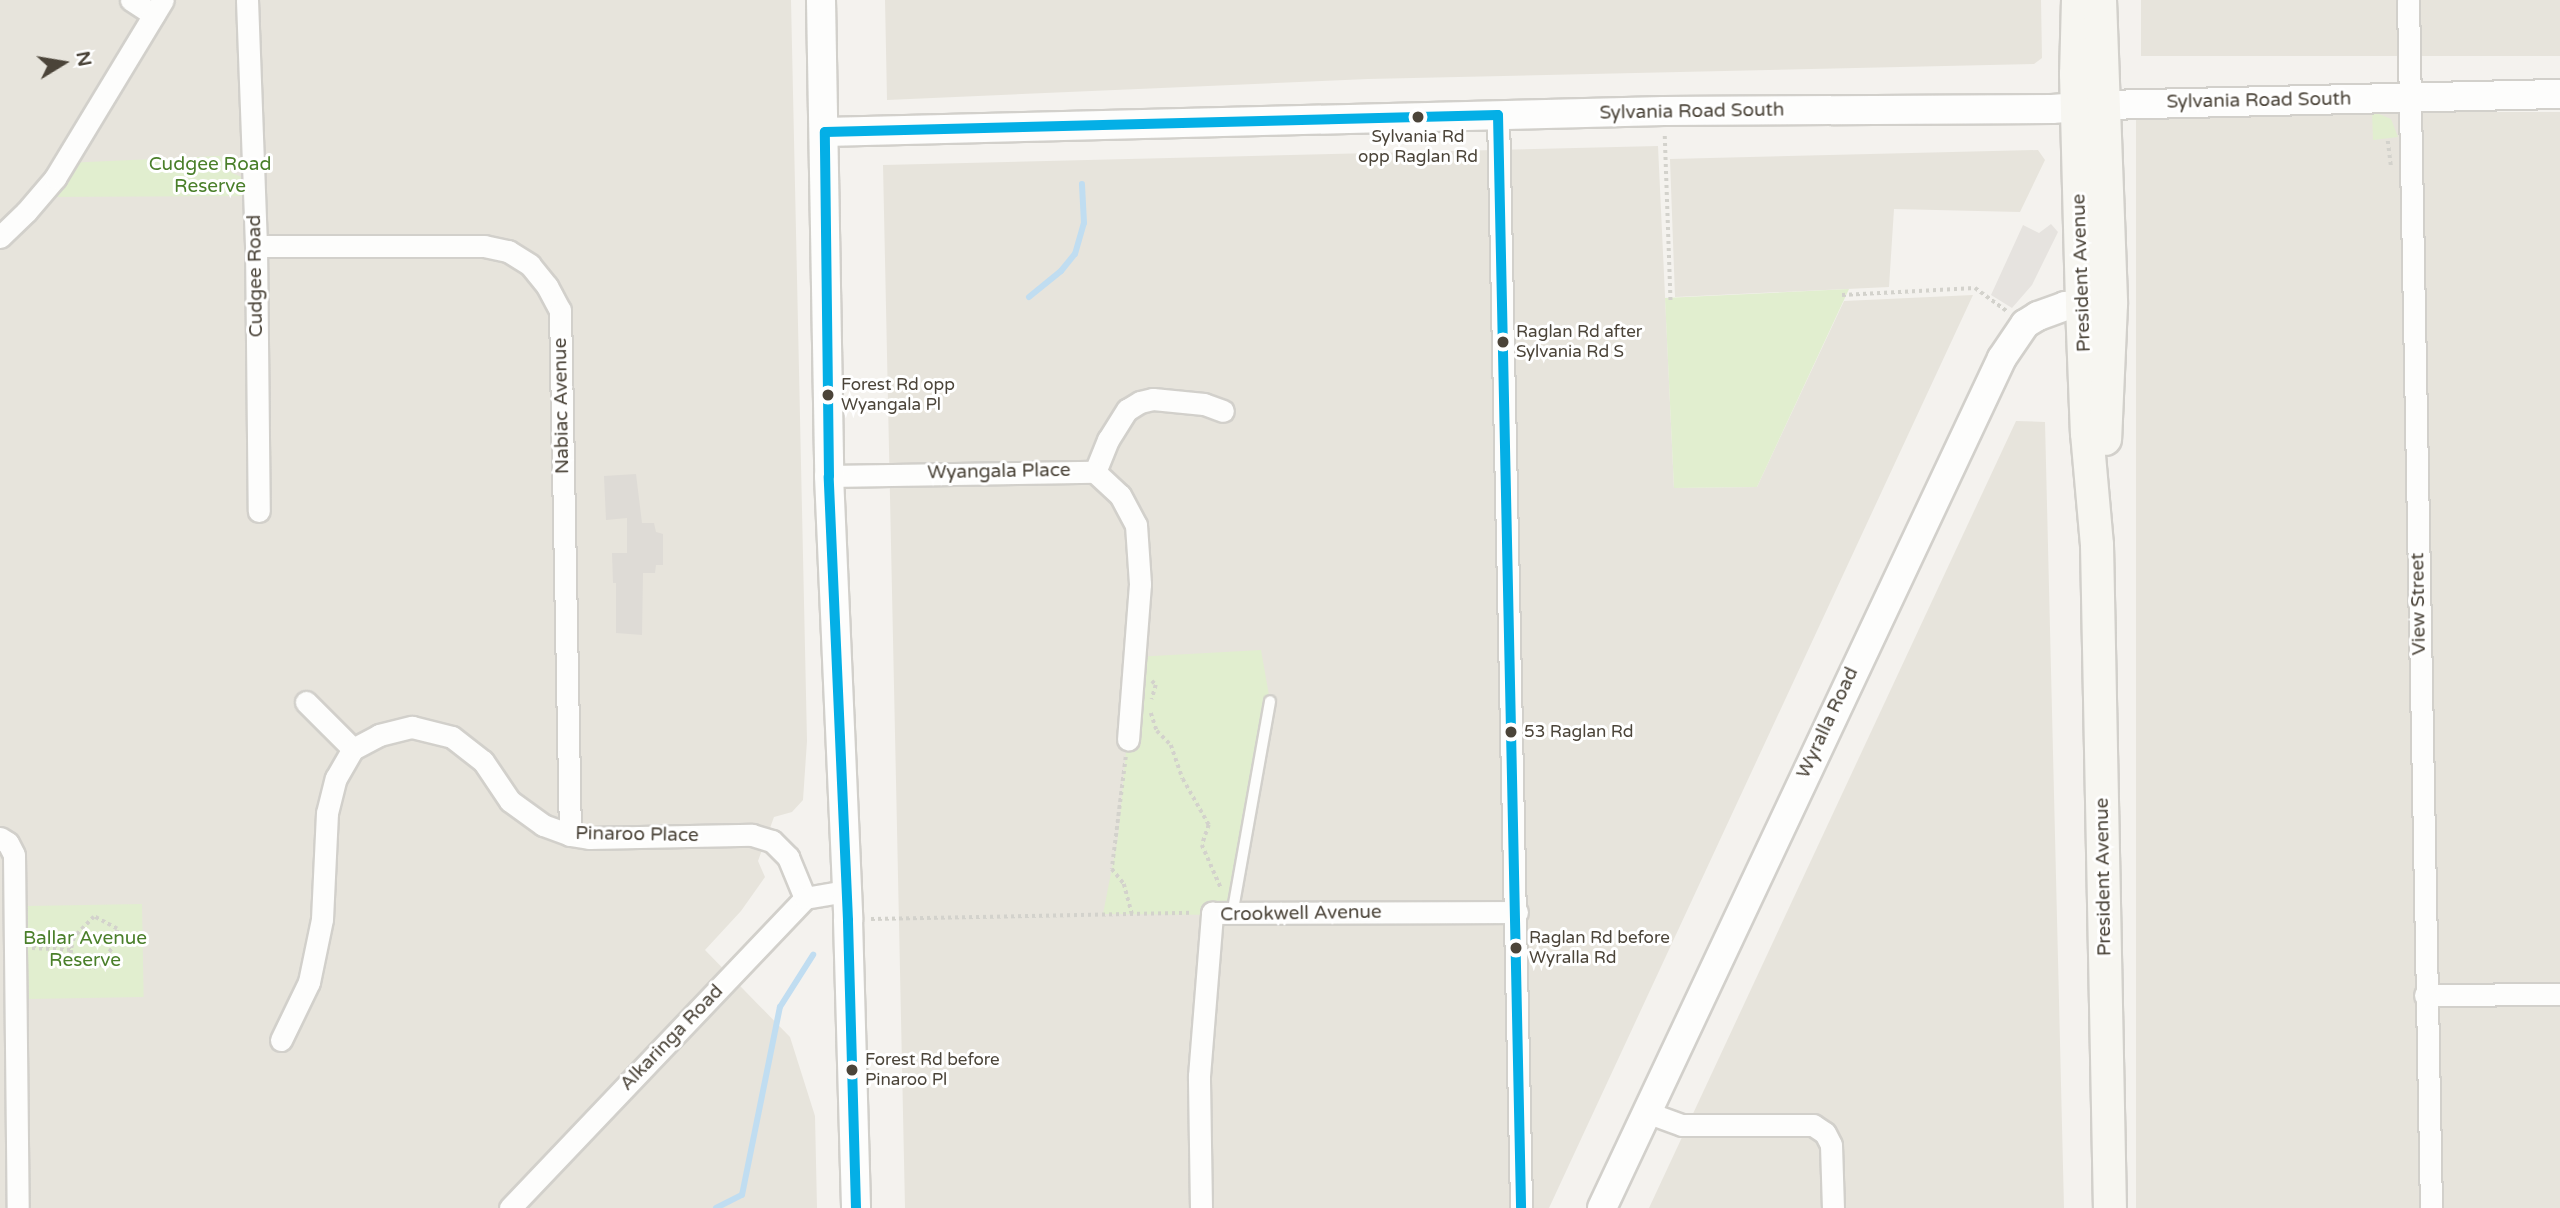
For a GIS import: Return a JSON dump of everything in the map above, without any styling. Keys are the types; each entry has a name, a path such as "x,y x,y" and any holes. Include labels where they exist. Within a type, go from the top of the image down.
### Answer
{"main road":[{"name":"President Avenue","path":"2078,0 2091,106 2096,304 2087,433 2097,545 2110,1208"},
{"name":"President Avenue","path":"2091,106 2099,0"}],"street":[{"path":"0,237 55,178 159,8 131,0"},
{"name":"Cudgee Road","path":"247,0 256,246 258,511"},
{"path":"821,0 829,476 848,920 856,1208"},
{"name":"View Street","path":"2408,0 2431,1208"},
{"name":"Sylvania Road South","path":"825,132 1498,115 2091,106 2560,94"},
{"path":"1498,115 1517,912 1521,1208"},
{"name":"Nabiac Avenue","path":"256,246 484,246 508,251 530,265 554,298 560,310 570,835"},
{"path":"2025,324 2050,311 2096,304"},
{"name":"Wyralla Road","path":"1602,1208 1941,483 2002,358 2025,324"},
{"path":"1095,472 1108,440 1127,410 1140,402 1153,400 1204,404 1223,411"},
{"name":"Wyangala Place","path":"829,476 1095,472 1120,495 1136,524 1140,584 1128,740"},
{"path":"281,1040 309,982 322,919 327,814 336,778 353,749 306,702"},
{"name":"Pinaroo Place","path":"353,749 379,735 412,727 452,737 483,761 510,801 543,825 570,835 589,838 752,835 772,841 788,857 805,898"},
{"path":"0,838 8,843 14,855 18,1208"},
{"path":"805,898 846,891"},
{"name":"Alkaringa Road","path":"510,1208 805,898"},
{"name":"Crookwell Avenue","path":"1200,1208 1199,1076 1222,914 1517,912"},
{"path":"2425,995 2560,994"},
{"path":"1646,1112 1660,1120 1682,1125 1813,1125 1825,1133 1831,1144 1833,1208"}],"lane":[{"path":"1222,914 1270,701"}],"path":[{"path":"1665,136 1671,304"},
{"path":"1842,295 1975,288 2025,324"},
{"path":"848,920 1222,914 1202,845 1209,825 1183,779 1171,745 1157,731 1150,710 1156,685 1135,657"},
{"path":"1128,740 1112,869 1124,884 1132,914"},
{"path":"94,917 117,929 116,941 102,964 93,968 81,966 72,957 71,950 74,938 94,917"},
{"path":"36,948 71,950"}],"shaded area":[{"path":"0,0 791,0 807,741 803,800 792,812 774,817 758,861 765,877 741,911 705,950 790,1037 815,1116 817,1208 0,1208"},
{"path":"885,0 2041,0 2042,58 2034,64 1368,79 887,100"},
{"path":"2141,0 2560,0 2560,56 2141,56"},
{"path":"2136,112 2560,112 2560,1208 2136,1208"},
{"path":"1658,146 1674,488 1757,487 1844,301 1973,295 1549,1208 905,1208 883,165"},
{"path":"2038,150 2045,160 2020,212 1894,209 1889,287 1675,297 1670,159"},
{"path":"2051,224 2058,232 2032,285 2012,308 1991,295 2023,225 2039,233"},
{"path":"2016,421 2045,422 2064,1208 1649,1208"}],"green space":[{"path":"2372,111 2391,119 2398,137 2373,140"},
{"name":"Cudgee Road Reserve","path":"220,156 232,173 254,182 254,196 39,197 65,163"},
{"path":"1849,289 1757,487 1674,488 1665,298"},
{"path":"1261,650 1270,701 1232,915 1103,914 1118,837 1135,657"},
{"name":"Ballar Avenue Reserve","path":"142,904 144,997 28,999 26,906"}],"building":[{"path":"636,474 642,523 654,523 656,532 663,534 663,565 656,565 655,573 643,573 642,635 616,633 616,583 613,583 612,553 627,553 627,518 606,520 604,476"}],"waterway":[{"path":"1029,297 1061,271 1075,254 1084,223 1082,184"},
{"path":"716,1208 742,1195 780,1007 813,955"}],"transit line":[{"path":"856,1208 848,920 829,476 825,132 1498,115 1521,1208"}],"place":[{"name":"Sylvania Rd opp Raglan Rd","path":"1418,117"},
{"name":"Raglan Rd after Sylvania Rd S","path":"1503,342"},
{"name":"Forest Rd opp Wyangala Pl","path":"828,395"},
{"name":"53 Raglan Rd","path":"1511,732"},
{"name":"Raglan Rd before Wyralla Rd","path":"1516,948"},
{"name":"Forest Rd before Pinaroo Pl","path":"852,1070"}]}
